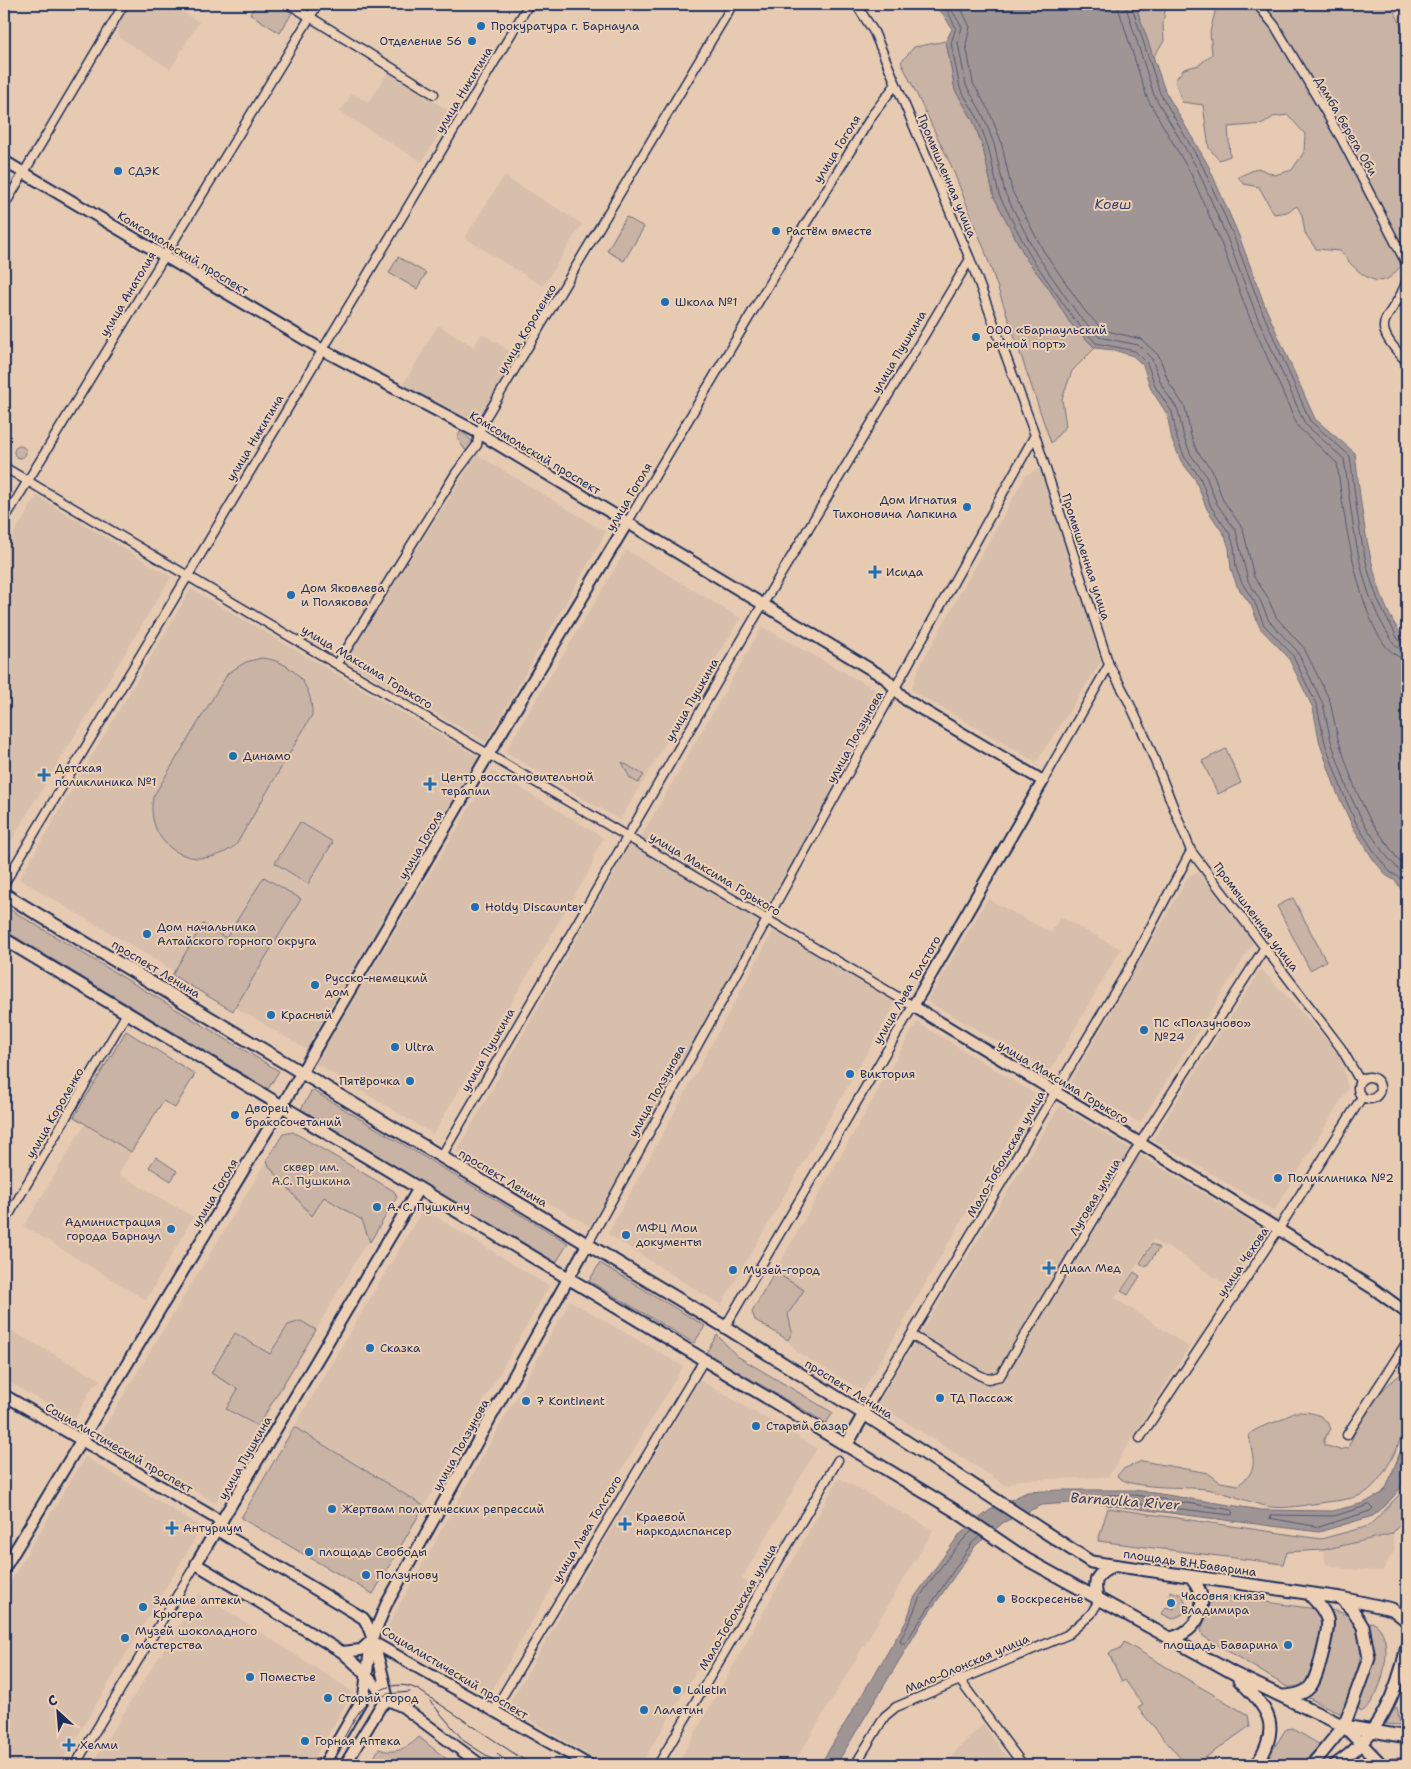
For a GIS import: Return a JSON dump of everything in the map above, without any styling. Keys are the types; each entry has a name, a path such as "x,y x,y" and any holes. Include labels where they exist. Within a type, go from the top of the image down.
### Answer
{"main road":[{"name":"проспект Ленина","path":"4,894 725,1327 864,1414 983,1494"},
{"path":"4,939 954,1510 1026,1559 1235,1674 1279,1696 1344,1726 1407,1737"},
{"path":"846,1446 864,1414"},
{"name":"площадь В.Н.Баварина","path":"983,1494 1090,1562 1341,1598 1392,1609 1407,1618"},
{"path":"1097,1597 1096,1578 1099,1573 1113,1566"},
{"path":"1170,1638 1188,1632 1199,1619 1203,1605 1201,1591 1191,1577"},
{"path":"1279,1696 1295,1696 1305,1691 1312,1684 1319,1664 1328,1625 1324,1612 1309,1594"},
{"path":"1312,1765 1344,1726 1369,1658 1363,1627 1354,1612 1341,1598"},
{"path":"1335,1765 1362,1745 1386,1711 1401,1672 1407,1646"},
{"path":"1235,1674 1254,1696 1268,1718"},
{"path":"1255,1765 1264,1752 1268,1739 1268,1718 1279,1696"},
{"path":"1344,1726 1382,1765"}],"street":[{"path":"4,206 124,4"},
{"path":"289,4 434,94"},
{"name":"улица Анатолия","path":"4,520 318,4"},
{"name":"улица Никитина","path":"4,884 186,575 529,4"},
{"name":"улица Короленко","path":"338,663 456,473 476,445 478,434 486,417 733,4"},
{"name":"Промышленная улица","path":"856,4 874,32 970,259 1035,435 1109,666 1125,694 1147,741 1191,850 1341,1048 1360,1081"},
{"name":"Дамба берега Оби","path":"1257,4 1275,26 1341,138 1407,265"},
{"name":"улица Гоголя","path":"4,1569 282,1106 488,754 812,214 873,114 896,84"},
{"name":"Комсомольский проспект","path":"4,161 322,349 478,434 885,678 906,700 1043,781"},
{"name":"улица Пушкина","path":"441,1157 627,835 970,259"},
{"path":"1407,280 1404,289 1383,322 1384,333 1407,362"},
{"name":"улица Ползунова","path":"324,1765 364,1696 371,1641 386,1605 896,690 1035,435"},
{"name":"улица Максима Горького","path":"4,467 338,663 913,1006 1140,1143 1374,1289 1407,1313"},
{"name":"улица Льва Толстого","path":"725,1327 1109,666"},
{"name":"Мало-Тобольская улица","path":"864,1414 1129,968 1191,850"},
{"name":"Луговая улица","path":"911,1336 979,1375 988,1378 1000,1376 1140,1143 1266,947"},
{"name":"улица Короленко","path":"4,1223 127,1014"},
{"path":"1366,1077 1377,1080 1380,1087 1376,1097 1370,1099 1362,1097 1358,1088 1360,1081 1366,1077"},
{"name":"улица Чехова","path":"1140,1438 1278,1230 1362,1097"},
{"name":"улица Пушкина","path":"75,1765 220,1526 419,1188"},
{"path":"1347,1435 1407,1342"},
{"name":"улица Льва Толстого","path":"493,1712 704,1360"},
{"name":"Социалистический проспект","path":"4,1395 82,1440 363,1618 371,1632 371,1641 589,1765"},
{"name":"Мало-Тобольская улица","path":"658,1765 838,1460"},
{"path":"196,1564 342,1652 367,1676 388,1703 481,1765"},
{"name":"Мало-Олонская улица","path":"855,1765 885,1716 896,1708 959,1679 1067,1635 1091,1614 1097,1604 1097,1597"},
{"path":"342,1652 361,1650 371,1641 388,1703"},
{"path":"959,1679 1023,1765"},
{"path":"345,1765 388,1703"}],"shaded area":[{"path":"132,4 169,4 199,22 170,69 120,38 117,26"},
{"path":"388,73 452,113 422,162 340,112 352,94 369,102"},
{"path":"504,176 582,224 543,286 465,238"},
{"path":"438,325 474,347 482,334 516,355 485,410 474,416 463,416 403,385"},
{"path":"477,455 606,532 486,742 345,661"},
{"path":"1044,467 1101,662 1036,762 911,690 919,668 1026,475"},
{"path":"37,496 171,577 4,852 4,550"},
{"path":"626,550 740,618 620,820 505,752"},
{"path":"191,589 478,757 306,1049 19,879"},
{"path":"762,627 885,695 767,907 641,837"},
{"path":"492,771 604,838 594,855 592,866 433,1134 315,1063"},
{"path":"630,845 764,921 590,1226 457,1151"},
{"path":"1197,872 1204,876 1254,942 1140,1123 1070,1083 1189,876"},
{"path":"988,899 1051,933 1060,917 1121,949 1050,1071 927,1001"},
{"path":"774,930 896,1003 721,1305 608,1234"},
{"path":"1261,969 1340,1054 1348,1089 1274,1211 1153,1139"},
{"path":"917,1022 1035,1094 863,1391 797,1352 788,1340 755,1320 752,1312"},
{"path":"1060,1106 1265,1231 1229,1287 1166,1245 1164,1247 1153,1240 1115,1298 1189,1347 1108,1477 1017,1480 1007,1486 877,1404"},
{"path":"85,1124 131,1152 119,1174 193,1217 146,1300 24,1226"},
{"path":"267,1160 269,1166 312,1216 324,1197 362,1220 370,1242 364,1247 215,1503 100,1434"},
{"path":"423,1209 549,1286 424,1506 294,1427"},
{"path":"570,1301 683,1366 491,1691 385,1631"},
{"path":"4,1327 101,1380 93,1386 74,1420 4,1379"},
{"path":"699,1380 817,1448 742,1579 749,1583 641,1765 604,1765 508,1706"},
{"path":"85,1457 202,1527 60,1765 4,1765 4,1592"},
{"path":"839,1478 933,1530 793,1765 677,1765"},
{"path":"1392,1534 1395,1550 1382,1571 1344,1569 1326,1564 1323,1550"},
{"path":"199,1593 353,1692 310,1765 91,1765"},
{"path":"983,1724 1013,1765 945,1765 958,1749"}],"green space":[{"path":"256,4 277,4 292,13 280,33 250,14"},
{"path":"1135,4 1166,4 1163,24 1164,41 1153,57"},
{"path":"1217,4 1389,4 1401,24 1405,41 1403,65 1406,86 1400,104 1407,111 1407,262 1389,278 1382,281 1368,278 1361,274 1340,251 1316,249 1305,233 1302,215 1297,206 1287,212 1274,214 1259,187 1244,184 1238,177 1258,168 1275,175 1292,170 1304,152 1305,134 1288,115 1273,117 1263,124 1228,127 1230,156 1219,160 1209,148 1203,105 1182,102 1175,80 1184,69 1199,65 1212,54 1210,32"},
{"path":"946,41 955,90 973,120 983,148 994,197 1027,260 1048,287 1070,323 1095,348 1072,371 1062,399 1066,426 1051,443 985,251 951,165 901,62 914,47"},
{"path":"626,217 644,227 624,261 607,251"},
{"path":"398,257 426,273 417,289 389,273"},
{"path":"461,431 472,441 472,446 466,451 457,438"},
{"path":"18,446 22,446 26,452 22,458 18,458 14,454 14,450"},
{"name":"Динамо","path":"261,658 282,664 298,676 309,694 312,715 236,845 221,854 205,858 190,857 176,852 165,843 157,830 152,815 153,797 228,673 246,662"},
{"path":"1226,749 1241,783 1218,794 1202,761"},
{"path":"622,762 644,775 638,783 630,778"},
{"path":"300,822 333,842 308,884 275,863"},
{"path":"264,877 301,899 233,1011 172,975 203,924 226,938"},
{"path":"1293,898 1326,961 1310,970 1277,906"},
{"path":"6,907 279,1071 268,1089 4,930 4,911"},
{"path":"126,1031 195,1074 175,1108 163,1101 131,1152 74,1117"},
{"path":"312,1090 568,1243 556,1263 301,1109"},
{"name":"сквер им. А.С. Пушкина","path":"293,1132 394,1191 397,1197 370,1242 362,1220 324,1197 312,1216 269,1166 267,1160 283,1134"},
{"path":"156,1157 177,1171 171,1181 149,1167"},
{"path":"1152,1244 1159,1248 1146,1267 1140,1263"},
{"path":"600,1263 705,1326 694,1343 589,1281"},
{"path":"775,1272 804,1290 788,1314 792,1332 788,1340 755,1320 752,1312"},
{"path":"1134,1272 1140,1276 1128,1295 1121,1291"},
{"path":"301,1321 316,1330 258,1426 226,1409 238,1389 211,1373 235,1333 270,1354 288,1325"},
{"path":"717,1335 737,1356 833,1413 826,1423 706,1353"},
{"path":"1404,1372 1407,1373 1408,1405 1402,1436 1391,1460 1377,1482 1369,1490 1356,1497 1283,1508 1271,1507 1213,1490 1133,1484 1117,1476 1123,1469 1142,1461 1208,1473 1220,1482 1238,1485 1253,1468 1249,1434 1293,1412 1311,1413 1320,1416 1328,1423 1331,1429 1324,1439 1324,1445 1340,1450 1348,1448 1370,1405 1394,1379"},
{"path":"294,1427 424,1506 373,1594 241,1518"},
{"path":"1407,1479 1407,1515 1392,1534 1323,1550 1287,1552 1283,1564 1098,1541 1108,1508 1321,1539 1369,1526 1399,1495"},
{"path":"1170,1591 1182,1595 1187,1605 1183,1614 1173,1619 1162,1614 1166,1607 1174,1609 1177,1600 1169,1596"},
{"path":"1216,1595 1316,1609 1325,1625 1312,1675 1301,1685 1287,1687 1203,1636 1201,1629 1211,1600"},
{"path":"1331,1610 1347,1616 1357,1625 1361,1639 1357,1670 1342,1714 1302,1695 1321,1666 1331,1644 1334,1621"},
{"path":"1372,1622 1380,1629 1385,1639 1386,1653 1381,1682 1369,1706 1361,1712 1358,1707 1374,1655 1370,1623"},
{"path":"1124,1642 1248,1715 1250,1726 1195,1765 1186,1765 1138,1708 1143,1705 1125,1680 1122,1682 1109,1653 1121,1648"},
{"path":"1397,1707 1400,1725 1386,1724 1395,1708"},
{"path":"1292,1728 1320,1745 1300,1765 1263,1765 1286,1729"},
{"path":"419,1737 454,1765 369,1765 379,1749 395,1751 410,1744"},
{"path":"1407,1757 1407,1765 1391,1765 1385,1759"}],"water":[{"name":"Ковш","path":"932,4 1135,4 1165,91 1208,165 1239,236 1266,309 1315,419 1355,453 1366,535 1375,575 1389,614 1407,643 1407,899 1396,881 1387,876 1373,859 1353,827 1338,795 1320,744 1313,708 1288,657 1260,628 1251,605 1237,586 1231,569 1229,548 1225,536 1207,509 1195,479 1181,461 1172,440 1167,414 1151,389 1143,365 1133,356 1114,350 1095,348 1070,323 1048,287 1027,260 994,197 983,148 973,120 955,90 946,41 952,29 944,15"},
{"name":"Barnaulka River","path":"1407,1434 1407,1472 1399,1490 1385,1506 1373,1516 1319,1532 1084,1502 1042,1505 1004,1522 976,1545 923,1621 836,1765 820,1765 907,1620 914,1598 959,1535 990,1510 1027,1492 1135,1490 1261,1510 1333,1511 1364,1503 1382,1493 1387,1486"}],"tram line":[{"path":"330,1765 362,1708 373,1696 386,1688 400,1685 417,1689 524,1760 538,1765"},
{"path":"376,1700 387,1694 410,1692"},
{"path":"430,1701 464,1741 501,1765"},
{"path":"497,1754 512,1765"}],"place":[{"name":"Прокуратура г. Барнаула","path":"481,26"},
{"name":"Отделение 56","path":"472,41"},
{"name":"СДЭК","path":"118,171"},
{"name":"Растём вместе","path":"776,231"},
{"name":"Школа №1","path":"665,302"},
{"name":"ООО «Барнаульский речной порт»","path":"976,337"},
{"name":"Дом Игнатия Тихоновича Лапкина","path":"967,507"},
{"name":"Исида","path":"875,572"},
{"name":"Дом Яковлева и Полякова","path":"291,595"},
{"name":"Динамо","path":"233,756"},
{"name":"Детская поликлиника №1","path":"44,775"},
{"name":"Центр восстановительной терапии","path":"430,784"},
{"name":"Holdy Discaunter","path":"475,907"},
{"name":"Дом начальника Алтайского горного округа","path":"147,934"},
{"name":"Русско-немецкий дом","path":"315,985"},
{"name":"Красный","path":"271,1015"},
{"name":"ПС «Ползуново» №24","path":"1144,1030"},
{"name":"Ultra","path":"395,1047"},
{"name":"Виктория","path":"850,1074"},
{"name":"Пятёрочка","path":"410,1081"},
{"name":"Дворец бракосочетаний","path":"235,1115"},
{"name":"Поликлиника №2","path":"1278,1178"},
{"name":"А. С. Пушкину","path":"377,1207"},
{"name":"Администрация города Барнаул","path":"171,1229"},
{"name":"МФЦ Мои документы","path":"626,1235"},
{"name":"Диал Мед","path":"1049,1268"},
{"name":"Музей-город","path":"733,1270"},
{"name":"Сказка","path":"370,1348"},
{"name":"ТД Пассаж","path":"940,1398"},
{"name":"7 Kontinent","path":"526,1401"},
{"name":"Старый базар","path":"756,1426"},
{"name":"Жертвам политических репрессий","path":"332,1509"},
{"name":"Краевой наркодиспансер","path":"625,1524"},
{"name":"Антуриум","path":"172,1528"},
{"name":"площадь Свободы","path":"309,1552"},
{"name":"Ползунову","path":"366,1575"},
{"name":"Воскресенье","path":"1001,1599"},
{"name":"Часовня князя Владимира","path":"1171,1603"},
{"name":"Здание аптеки Крюгера","path":"143,1607"},
{"name":"Музей шоколадного мастерства","path":"125,1638"},
{"name":"площадь Баварина","path":"1288,1645"},
{"name":"Поместье","path":"250,1677"},
{"name":"Laletin","path":"677,1690"},
{"name":"Старый город","path":"328,1698"},
{"name":"Лалетин","path":"644,1710"},
{"name":"Горная Аптека","path":"305,1741"},
{"name":"Хелми","path":"69,1745"}]}
